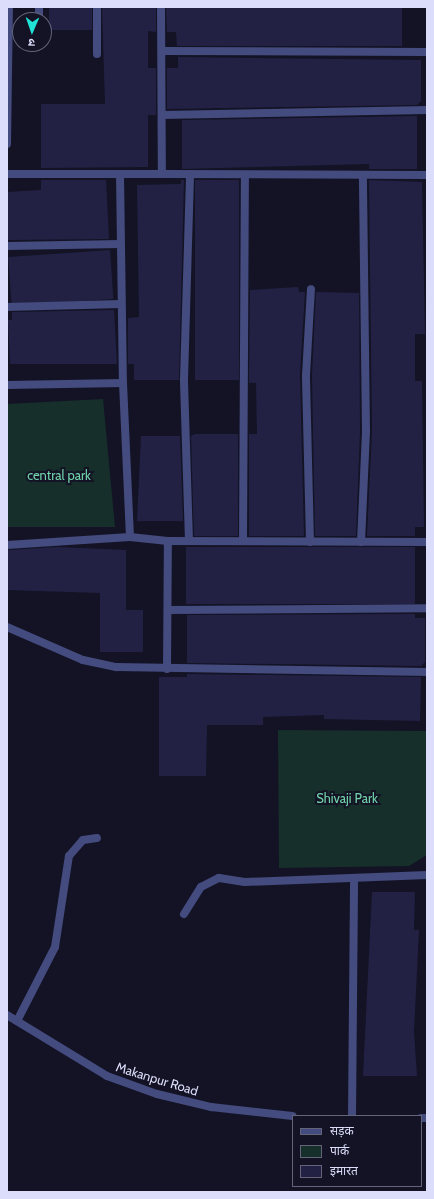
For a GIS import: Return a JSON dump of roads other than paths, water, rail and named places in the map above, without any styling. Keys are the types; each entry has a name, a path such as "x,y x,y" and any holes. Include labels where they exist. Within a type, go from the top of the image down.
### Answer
{"street":[{"path":"7,144 9,7"},
{"path":"97,7 98,54"},
{"path":"161,7 162,174"},
{"path":"162,51 427,52"},
{"path":"162,115 427,110"},
{"path":"7,174 427,175"},
{"path":"120,174 123,383 130,537"},
{"path":"188,541 184,379 190,174"},
{"path":"243,541 245,175"},
{"path":"361,542 366,431 363,175"},
{"path":"7,246 121,244"},
{"path":"310,542 306,375 311,289"},
{"path":"7,307 122,304"},
{"path":"7,385 123,383"},
{"path":"7,545 130,537 168,541 427,542"},
{"path":"167,669 168,541"},
{"path":"168,610 427,608"},
{"path":"7,627 97,664 167,669 427,672"},
{"path":"17,1021 56,947 70,856 83,840 97,838"},
{"path":"184,914 201,887 219,878 245,882 427,875"},
{"path":"352,1115 354,879"},
{"name":"Makanpur Road","path":"7,1015 107,1076 157,1094 211,1107 292,1116"}],"park label":[{"name":"central park","path":"59,475"},
{"name":"Shivaji Park","path":"347,798"}]}
